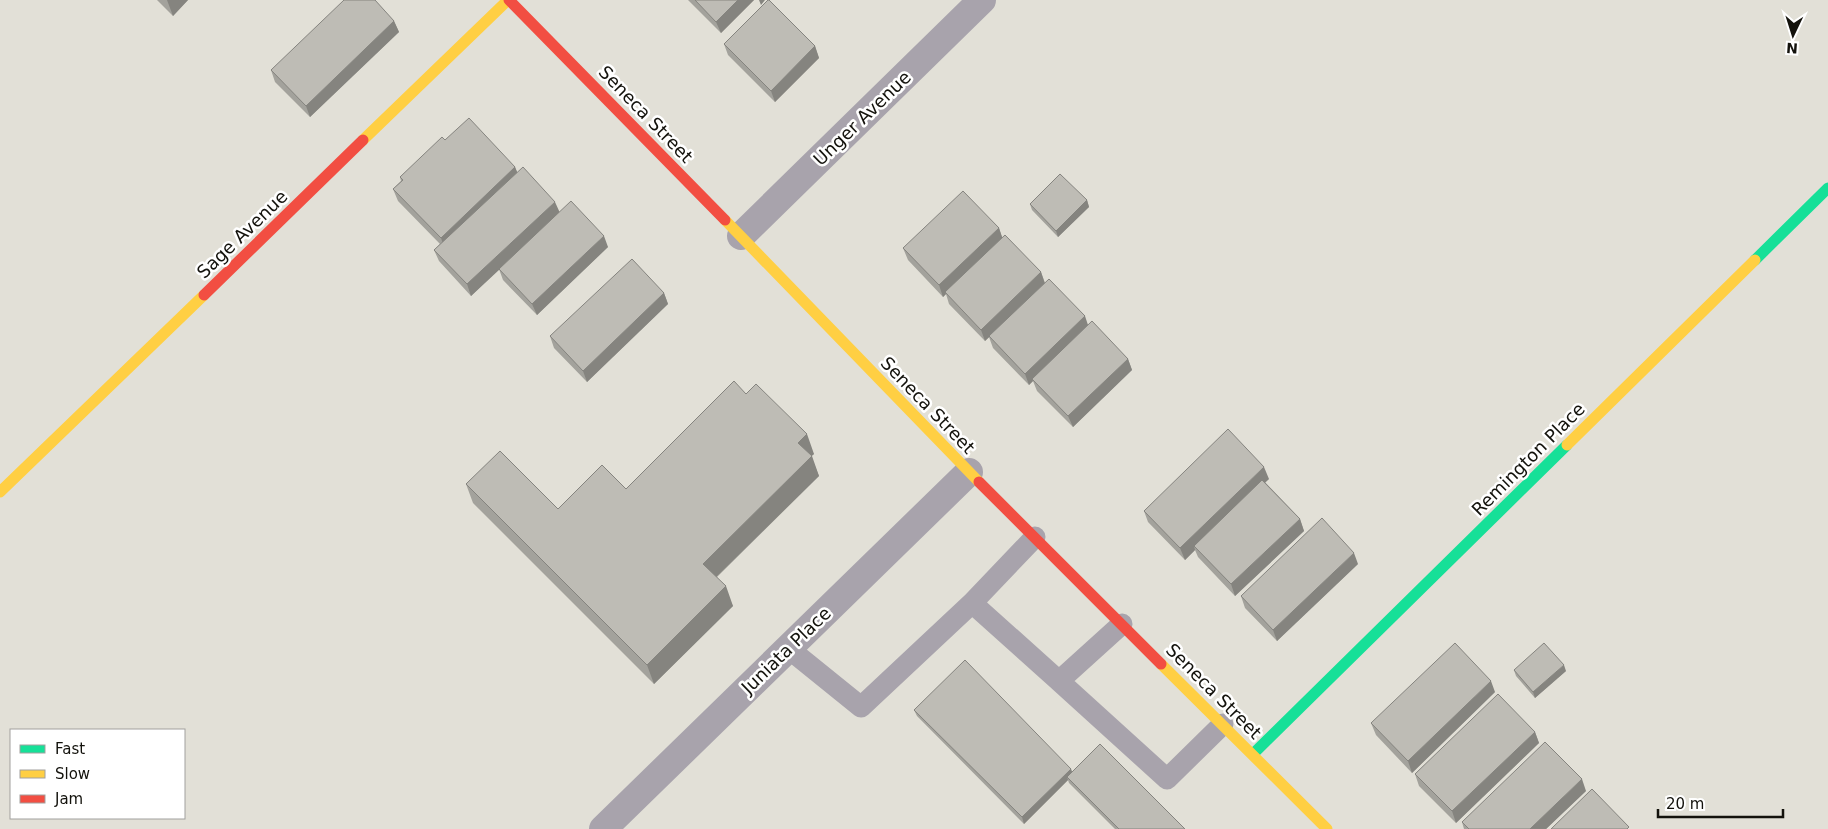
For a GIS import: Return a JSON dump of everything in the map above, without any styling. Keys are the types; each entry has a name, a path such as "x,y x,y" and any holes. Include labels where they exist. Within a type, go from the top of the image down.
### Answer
{"street":[{"name":"Seneca Street","path":"508,0 741,236 969,472 1327,829"},
{"name":"Sage Avenue","path":"0,492 508,0"},
{"name":"Unger Avenue","path":"741,236 982,0"},
{"name":"Remington Place","path":"1253,754 1828,188"},
{"name":"Juniata Place","path":"603,829 969,472"}],"lane":[{"path":"788,648 862,707 972,603 1035,537"},
{"path":"972,603 1167,778 1223,724"},
{"path":"1059,681 1122,624"}],"building":[{"path":"344,0 375,0 394,21 306,106 271,70"},
{"path":"695,0 738,0 716,22"},
{"path":"768,0 815,46 771,91 724,44"},
{"path":"469,118 515,167 441,238 393,189 403,180 400,177 442,137 445,140"},
{"path":"523,167 555,202 467,284 434,250"},
{"path":"1060,174 1087,200 1056,231 1030,204"},
{"path":"963,191 999,228 939,285 903,248"},
{"path":"571,201 604,236 532,304 499,269"},
{"path":"1005,235 1041,272 981,330 945,292"},
{"path":"632,259 664,293 583,371 550,336"},
{"path":"1049,279 1085,316 1025,374 989,336"},
{"path":"1092,321 1128,359 1068,416 1032,379"},
{"path":"734,381 746,394 756,384 807,434 798,443 812,456 703,564 726,586 647,665 466,484 500,451 558,509 602,465 626,489"},
{"path":"1228,429 1264,467 1180,548 1144,511"},
{"path":"1262,480 1300,519 1231,584 1194,546"},
{"path":"1322,518 1354,553 1273,630 1241,596"},
{"path":"1455,643 1491,681 1408,761 1371,723"},
{"path":"1544,643 1564,665 1533,692 1514,670"},
{"path":"965,660 1071,769 1022,817 914,710"},
{"path":"1498,694 1535,732 1452,811 1415,774"},
{"path":"1545,742 1582,779 1530,829 1469,829 1462,822"},
{"path":"1100,744 1185,829 1119,829 1067,777"},
{"path":"1592,789 1629,827 1627,829 1551,829"}],"traffic: fast":[{"path":"1755,260 1828,188"},
{"path":"1253,754 1567,445"}],"traffic: slow":[{"path":"363,140 508,0"},
{"path":"725,220 979,482"},
{"path":"1567,445 1755,260"},
{"path":"0,492 204,295"},
{"path":"1161,664 1327,829"}],"traffic: jam":[{"path":"509,0 725,220"},
{"path":"204,295 363,140"},
{"path":"979,482 1161,664"}]}
